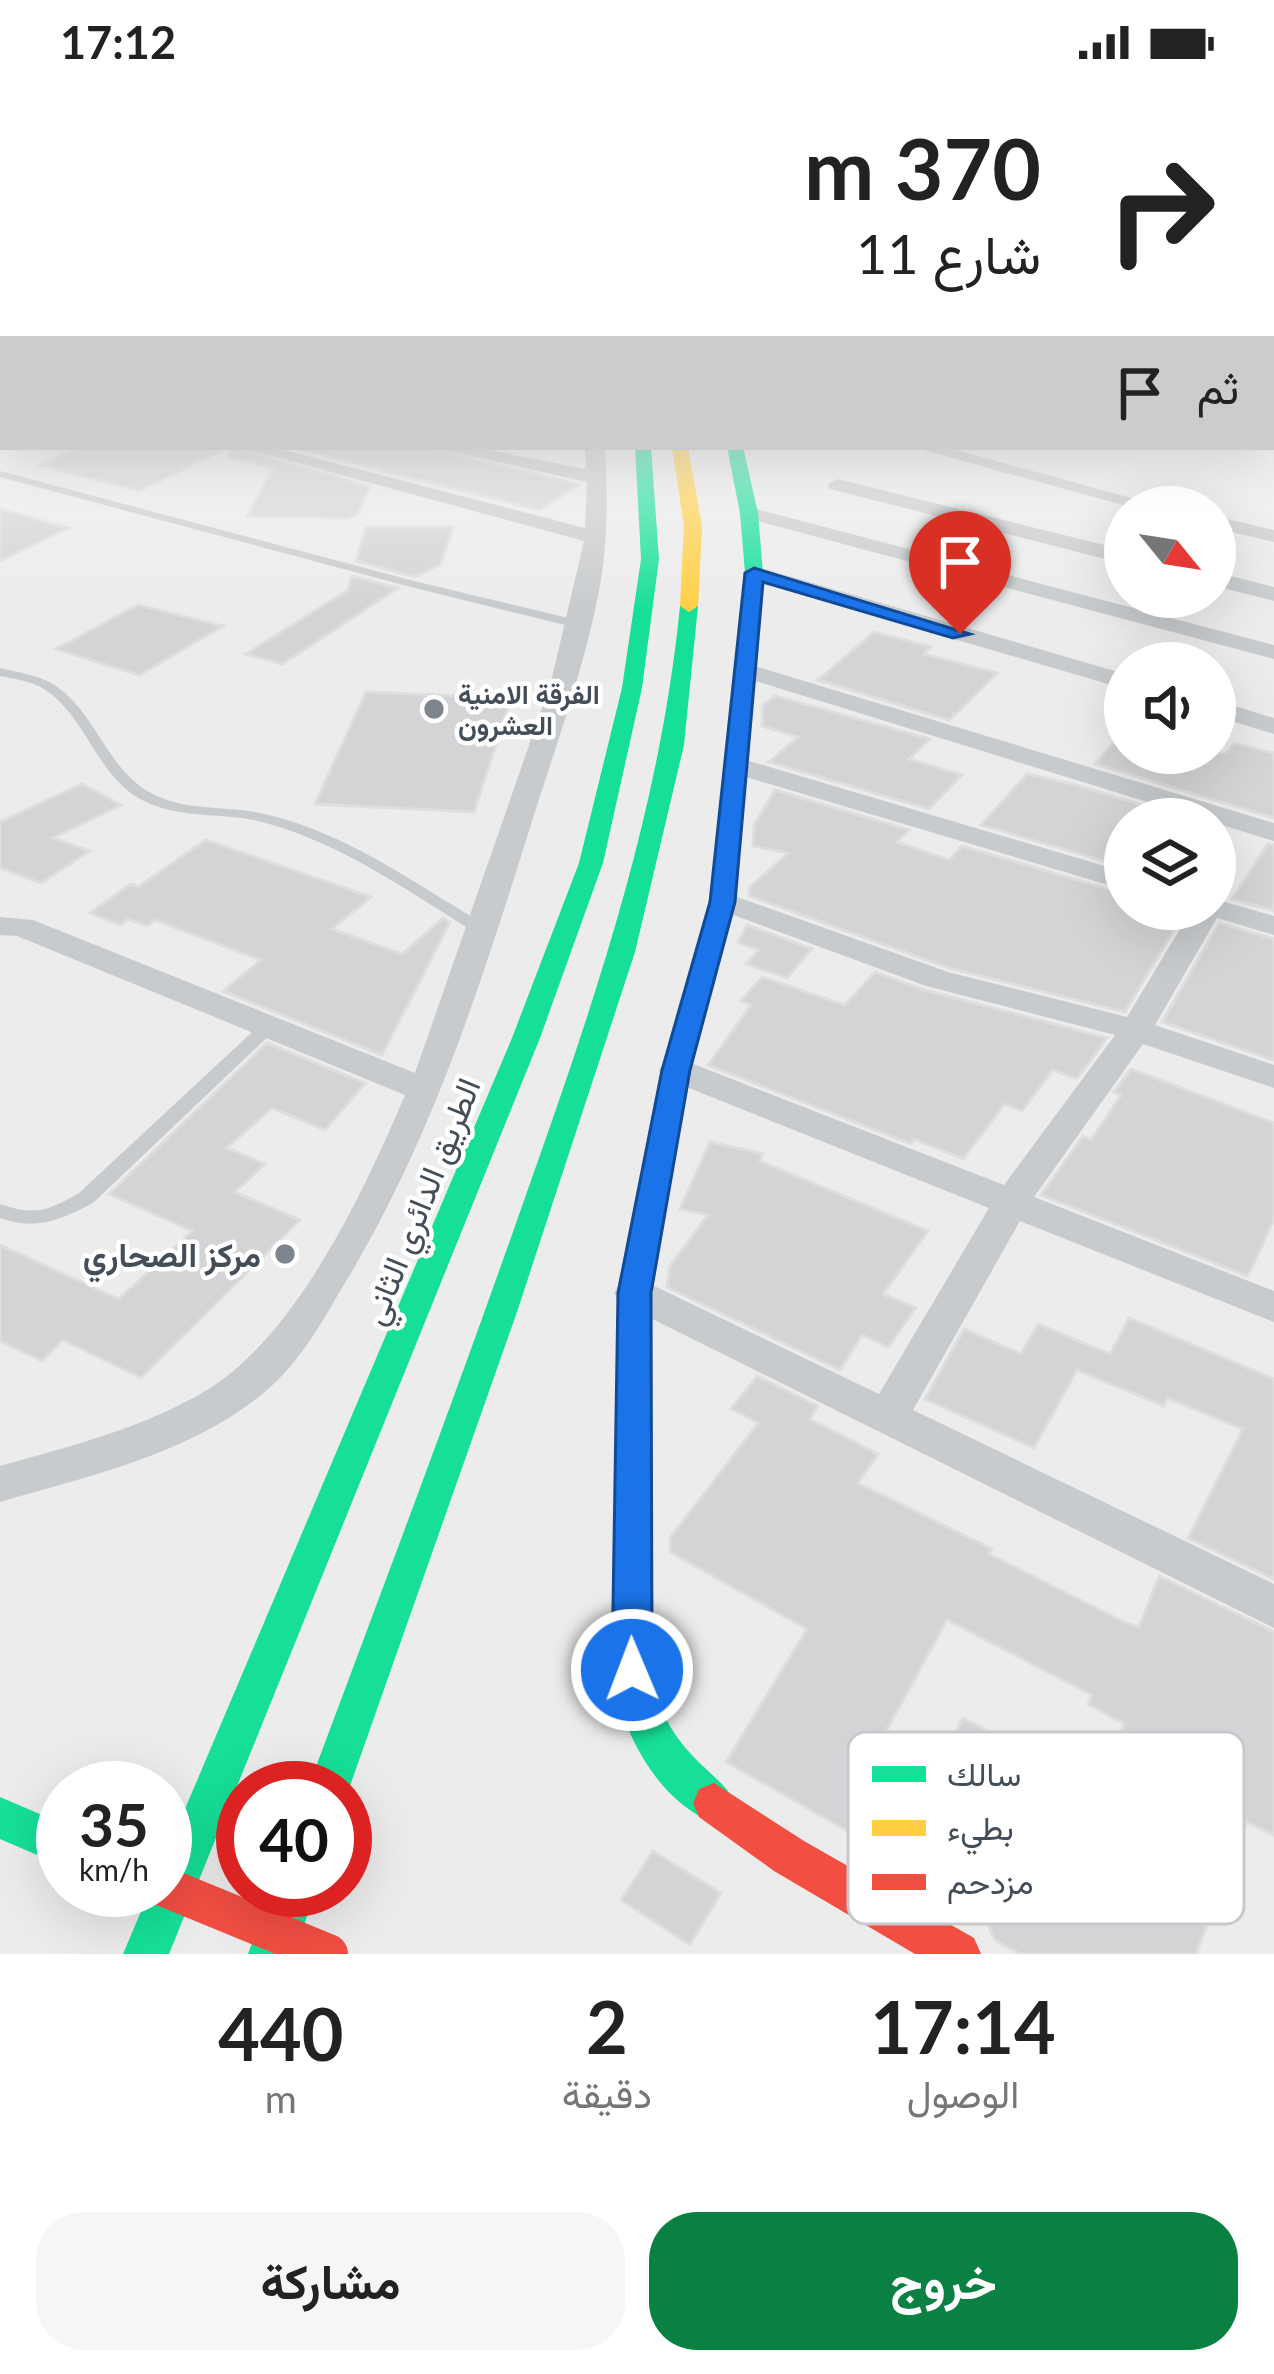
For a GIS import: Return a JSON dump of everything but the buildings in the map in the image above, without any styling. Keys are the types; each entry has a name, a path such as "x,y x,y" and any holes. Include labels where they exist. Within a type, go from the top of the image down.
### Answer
{"main road":[{"name":"الطريق الدائري الثاني","path":"146,1954 526,1038 591,862 632,688 650,559 643,450"},
{"path":"339,1761 499,1324 587,1063 643,871 686,692 693,526 680,450"},
{"path":"736,450 749,513 754,573 748,670 722,902 676,1070 634,1293 632,1670 650,1735 716,1808 848,1888"},
{"path":"0,1818 36,1834"},
{"path":"192,1898 328,1954"},
{"path":"272,1954 285,1917"},
{"path":"908,1924 958,1954"}],"street":[{"path":"260,450 594,537"},
{"path":"0,1484 170,1426 223,1401 251,1380 282,1348 338,1266 392,1172 483,932 581,625 594,537 597,463 471,450"},
{"path":"934,450 1104,494"},
{"path":"836,485 1104,552"},
{"path":"749,513 1274,652"},
{"path":"1236,527 1274,536"},
{"path":"754,573 1104,676"},
{"path":"1236,584 1274,594"},
{"path":"748,670 1274,832"},
{"path":"1236,714 1274,725"},
{"path":"739,766 1104,875"},
{"path":"722,902 937,979 1136,1030 1274,1077"},
{"path":"1236,916 1274,926"},
{"path":"0,926 22,928 425,1090"},
{"path":"887,1417 1012,1201 1136,1030 1198,930"},
{"path":"676,1070 1274,1307"},
{"path":"634,1293 1274,1607"}],"lane":[{"path":"0,474 581,625"},
{"path":"0,672 52,689 123,781 143,795 186,814 256,817 312,835 390,873 483,932"},
{"path":"0,1211 24,1222 54,1217 86,1198 268,1027"}],"traffic: fast":[{"path":"146,1954 526,1038 591,863 632,688 650,559 643,450"},
{"path":"714,1803 663,1752 645,1721 634,1686 634,1293 676,1070 723,901 754,573 749,513 736,450"},
{"path":"339,1761 501,1312 622,952 673,745 689,606"},
{"path":"0,1818 36,1833"},
{"path":"271,1954 284,1917"}],"traffic: slow":[{"path":"680,450 693,526 689,606"}],"traffic: jam":[{"path":"714,1803 848,1890"},
{"path":"192,1898 328,1954"},
{"path":"906,1924 958,1954"}],"place":[{"name":"الفرقة الامنية العشرون","path":"434,709"},
{"name":"مركز الصحاري","path":"285,1254"}],"route":[{"path":"632,1670 634,1293 676,1070 722,902 739,766 754,573 960,634"}]}
